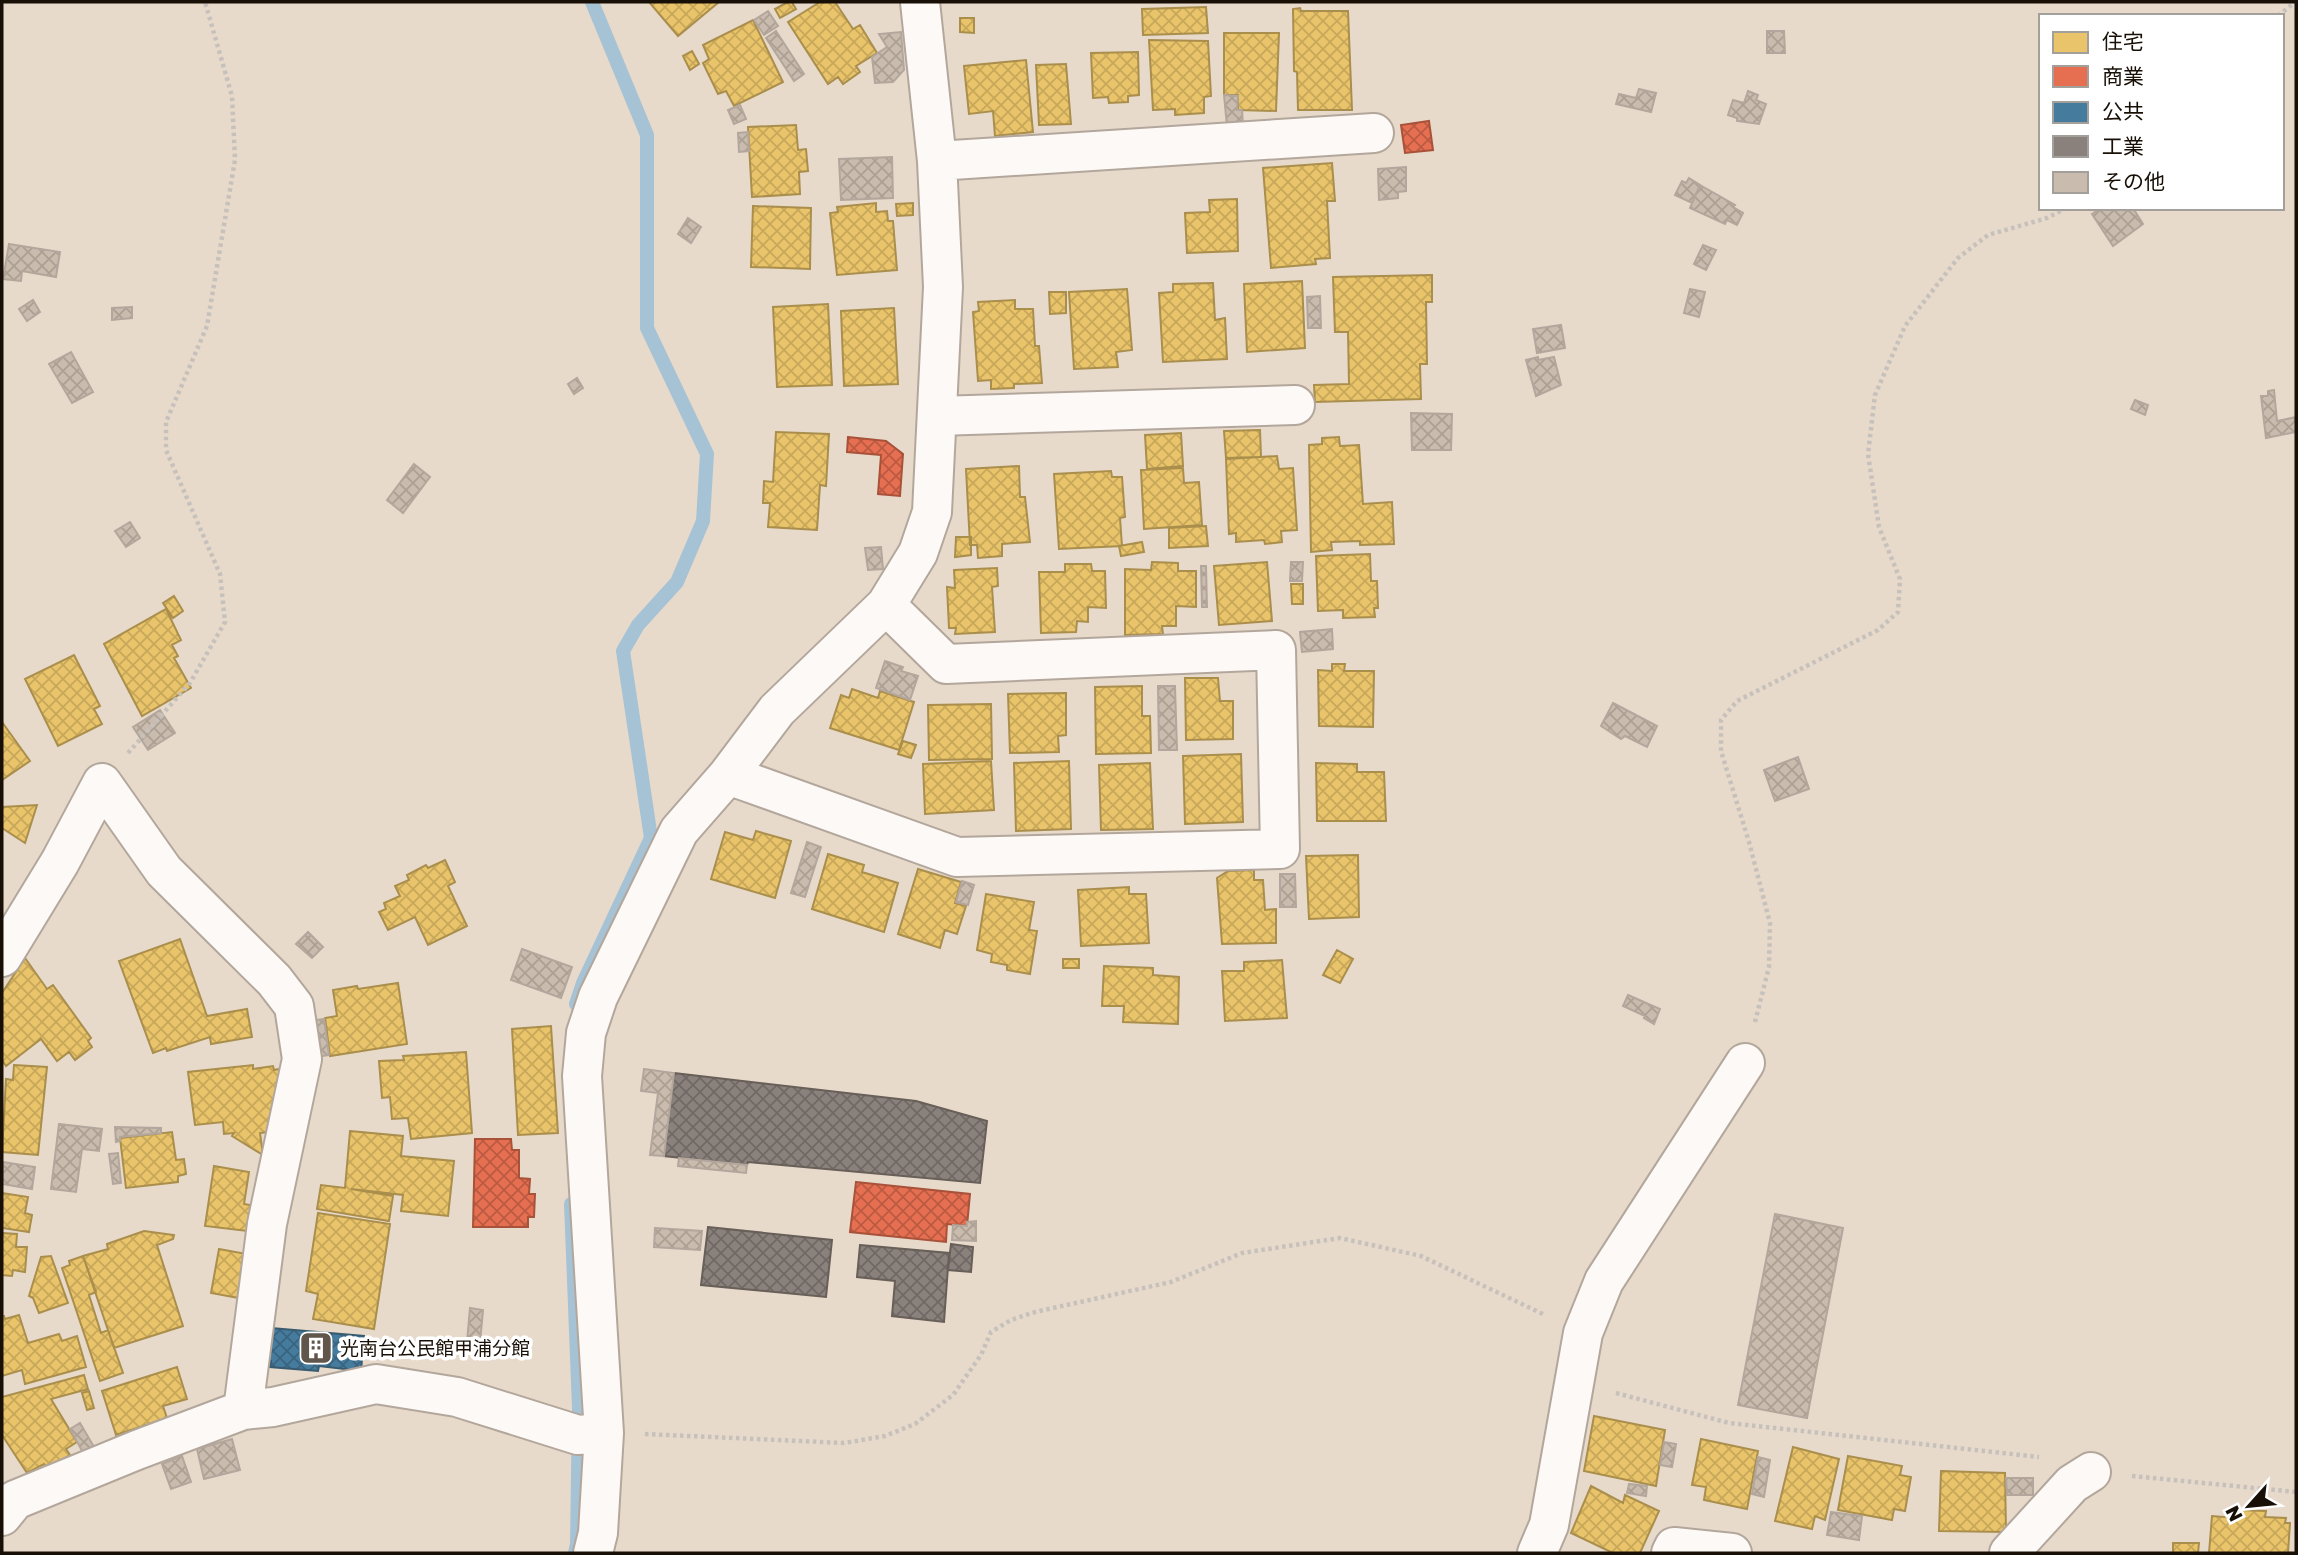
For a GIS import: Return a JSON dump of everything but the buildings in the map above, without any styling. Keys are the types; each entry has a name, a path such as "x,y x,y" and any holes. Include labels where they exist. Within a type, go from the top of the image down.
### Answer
{"street":[{"path":"593,1553 598,1533 604,1433 582,1076 586,1033 598,998 679,831 728,775 777,710 886,605 918,553 932,512 943,287 937,161 920,2"},
{"path":"937,161 1374,133"},
{"path":"937,416 1295,405"},
{"path":"728,775 957,857 1280,849 1276,650 946,664 886,605"},
{"path":"2,957 60,862 102,783 164,871 274,980 294,1006 302,1059 267,1224 243,1410"},
{"path":"1537,1553 1549,1525 1583,1334 1604,1281 1745,1063"},
{"path":"6,1499 243,1410 273,1407 376,1384 457,1397 578,1435 604,1433"},
{"path":"2009,1553 2072,1484 2091,1472"},
{"path":"1671,1553 1674,1547 1732,1553"}],"path":[{"path":"102,783 190,683 225,622 220,574 166,450 166,422 207,326 235,160 232,96 205,2"},
{"path":"2280,14 2295,2"},
{"path":"1745,1063 1769,967 1770,923 1721,751 1721,720 1737,701 1878,630 1898,612 1900,579 1880,527 1868,454 1875,395 1905,326 1958,258 1988,235 2047,218 2062,210"},
{"path":"604,1433 844,1443 885,1436 915,1424 953,1395 981,1355 991,1332 1011,1320 1035,1312 1171,1282 1242,1253 1340,1238 1421,1256 1583,1334"},
{"path":"1574,1382 1729,1423 2063,1459 2091,1472 2296,1492"}],"waterway":[{"path":"576,1004 583,983 651,838 623,651 638,625 677,582 703,521 707,454 647,328 647,135 592,2"},
{"path":"571,1204 579,1408 575,1553"}],"place":[{"name":"光南台公民館甲浦分館","path":"316,1348"}]}
